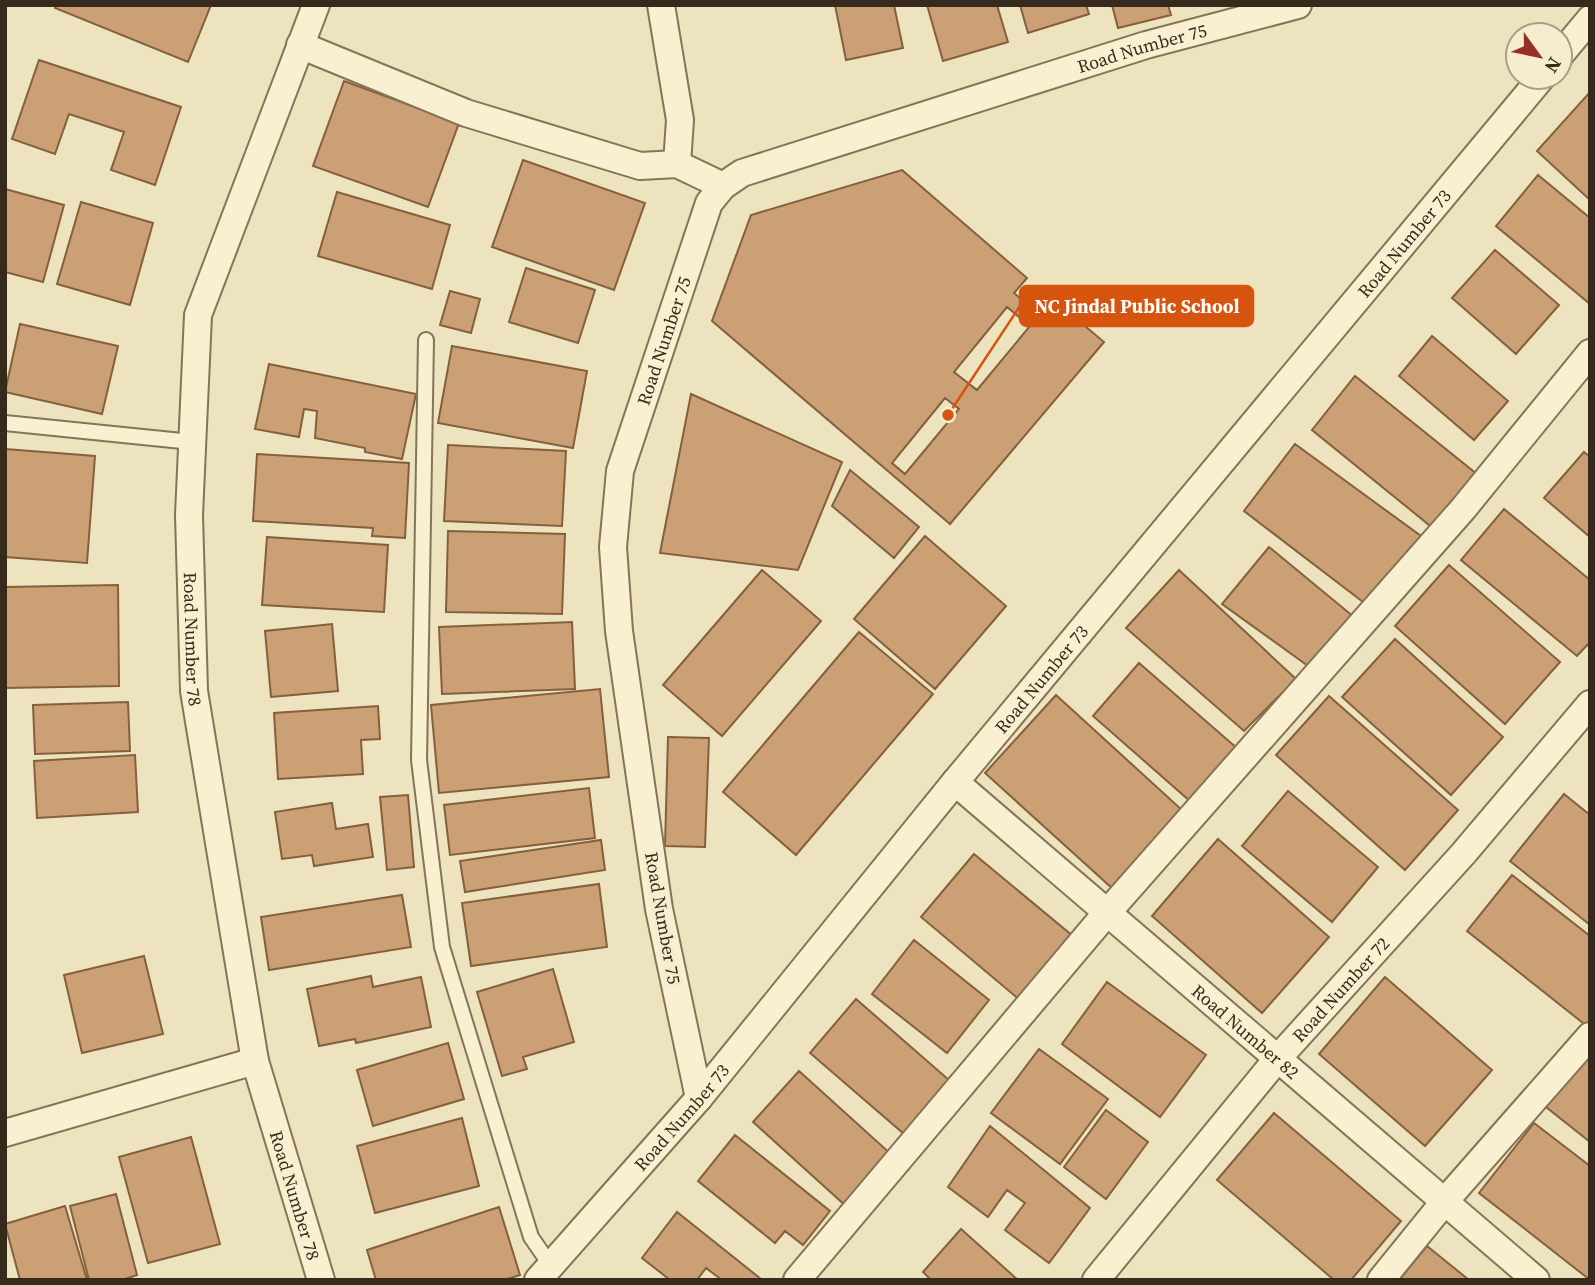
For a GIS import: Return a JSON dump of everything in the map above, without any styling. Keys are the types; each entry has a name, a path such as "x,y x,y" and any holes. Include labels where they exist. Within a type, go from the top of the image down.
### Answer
{"street":[{"name":"Road Number 78","path":"316,5 198,315 189,515 194,691 255,1061 321,1280"},
{"path":"660,5 680,120 677,164"},
{"name":"Road Number 75","path":"699,1098 659,909 619,631 612,547 620,471 709,203 723,186 742,173 1146,44 1298,5"},
{"path":"1574,41 1587,28"},
{"path":"300,45 466,114 640,166 677,164 723,186"},
{"name":"Road Number 73","path":"545,1273 699,1098 955,782 1530,91"},
{"path":"797,1280 1107,912 1463,509 1590,353"},
{"name":"Road Number 72","path":"1096,1280 1278,1058 1463,854 1590,705"},
{"name":"Road Number 82","path":"955,782 1536,1280"},
{"path":"1381,1280 1445,1201 1590,1036"},
{"path":"5,1133 255,1061"}],"lane":[{"path":"426,340 419,760 442,947 531,1237 545,1273"},
{"path":"5,423 192,442"}],"building":[{"path":"56,5 211,5 188,62 55,8"},
{"path":"835,5 894,5 903,48 846,60"},
{"path":"927,5 997,5 1008,42 943,61"},
{"path":"1020,5 1086,5 1089,14 1028,33"},
{"path":"1112,5 1168,5 1171,15 1118,28"},
{"path":"39,60 181,107 155,185 111,170 124,132 69,114 55,154 12,139"},
{"path":"344,81 459,123 428,207 313,166"},
{"path":"1590,92 1590,200 1537,151"},
{"path":"523,160 645,203 614,290 492,247"},
{"path":"902,170 1027,278 1014,293 1041,316 1054,300 1104,342 950,524 712,321 751,215","holes":["1007,307 1030,326 977,390 954,372","945,398 959,409 905,474 892,463"]},
{"path":"1538,175 1590,218 1590,304 1496,226"},
{"path":"5,189 64,205 43,282 5,272"},
{"path":"337,192 450,225 432,289 318,256"},
{"path":"81,202 153,223 130,305 57,284"},
{"path":"1495,250 1559,305 1516,354 1452,298"},
{"path":"526,268 595,290 578,343 509,322"},
{"path":"450,291 480,299 471,333 440,325"},
{"path":"20,324 118,346 102,414 5,392"},
{"path":"1432,336 1508,401 1474,440 1399,376"},
{"path":"452,346 587,371 573,448 438,423"},
{"path":"269,364 416,394 402,459 315,438 317,411 304,409 299,437 255,429"},
{"path":"1355,376 1478,475 1434,529 1312,430"},
{"path":"691,394 842,462 798,570 660,553"},
{"path":"1295,444 1421,536 1363,602 1244,511"},
{"path":"448,445 566,451 562,526 444,521"},
{"path":"5,449 95,456 87,563 5,557"},
{"path":"1584,452 1590,457 1590,537 1544,498"},
{"path":"257,454 409,463 405,538 372,536 373,528 253,521"},
{"path":"850,470 919,527 894,558 832,506"},
{"path":"1504,509 1590,580 1590,642 1577,656 1461,560"},
{"path":"448,531 565,534 562,614 446,612"},
{"path":"925,536 1006,606 935,689 854,619"},
{"path":"267,537 388,545 384,612 262,605"},
{"path":"1269,547 1354,617 1308,666 1222,604"},
{"path":"1449,565 1560,662 1505,724 1395,626"},
{"path":"762,570 821,621 722,736 663,685"},
{"path":"1179,570 1296,679 1244,731 1126,628"},
{"path":"118,585 119,686 5,688 5,587"},
{"path":"572,622 575,689 442,694 439,627"},
{"path":"332,624 338,691 271,697 265,631"},
{"path":"859,632 933,694 796,855 723,792"},
{"path":"1395,639 1503,737 1451,795 1342,697"},
{"path":"1139,663 1238,749 1191,802 1093,716"},
{"path":"600,689 609,777 439,793 431,705"},
{"path":"1056,695 1183,811 1113,889 985,773"},
{"path":"1329,696 1458,810 1405,870 1276,755"},
{"path":"128,702 130,751 35,754 33,705"},
{"path":"378,706 380,739 361,740 363,774 278,779 274,713"},
{"path":"668,737 709,738 705,847 665,846"},
{"path":"135,755 138,812 37,818 34,761"},
{"path":"589,788 595,838 450,855 444,805"},
{"path":"1288,791 1378,867 1332,922 1242,846"},
{"path":"1564,794 1590,815 1590,925 1510,861"},
{"path":"408,795 414,867 387,870 380,797"},
{"path":"332,803 336,829 368,824 373,857 314,866 312,855 282,859 275,812"},
{"path":"1218,839 1329,937 1262,1013 1152,916"},
{"path":"601,840 605,870 465,892 460,861"},
{"path":"974,854 1074,937 1021,1001 921,917"},
{"path":"1512,875 1590,936 1588,1027 1467,931"},
{"path":"599,884 607,947 471,966 462,903"},
{"path":"402,895 411,947 269,970 261,917"},
{"path":"914,940 989,1000 947,1053 872,994"},
{"path":"144,956 163,1034 82,1053 64,975"},
{"path":"553,969 574,1042 523,1057 527,1069 502,1076 477,992"},
{"path":"371,976 373,987 421,977 431,1027 356,1043 355,1039 319,1046 307,989"},
{"path":"1385,977 1492,1070 1425,1146 1319,1054"},
{"path":"1107,982 1206,1055 1160,1117 1062,1044"},
{"path":"856,999 957,1087 911,1140 810,1053"},
{"path":"448,1043 464,1099 373,1126 357,1070"},
{"path":"1039,1049 1108,1099 1060,1164 991,1113"},
{"path":"1588,1054 1590,1056 1590,1142 1546,1107"},
{"path":"799,1071 893,1156 847,1207 753,1122"},
{"path":"1106,1110 1148,1142 1106,1199 1064,1167"},
{"path":"1274,1113 1401,1221 1351,1280 1334,1280 1217,1180"},
{"path":"462,1118 479,1186 375,1213 357,1146"},
{"path":"1534,1123 1590,1166 1590,1280 1479,1193"},
{"path":"990,1126 1090,1208 1049,1263 1005,1230 1025,1203 1007,1190 988,1217 948,1187"},
{"path":"735,1135 830,1211 803,1245 785,1231 775,1243 698,1181"},
{"path":"191,1137 220,1244 148,1263 119,1157"},
{"path":"116,1194 137,1275 122,1280 89,1280 70,1206"},
{"path":"65,1206 87,1280 20,1280 5,1224"},
{"path":"499,1207 520,1275 504,1280 376,1280 367,1250"},
{"path":"677,1212 761,1279 722,1280 706,1268 697,1280 670,1280 642,1258"},
{"path":"961,1229 1018,1280 931,1280 923,1272"},
{"path":"1427,1246 1469,1280 1399,1280"}],"place":[{"name":"NC Jindal Public School","path":"948,415"}]}
